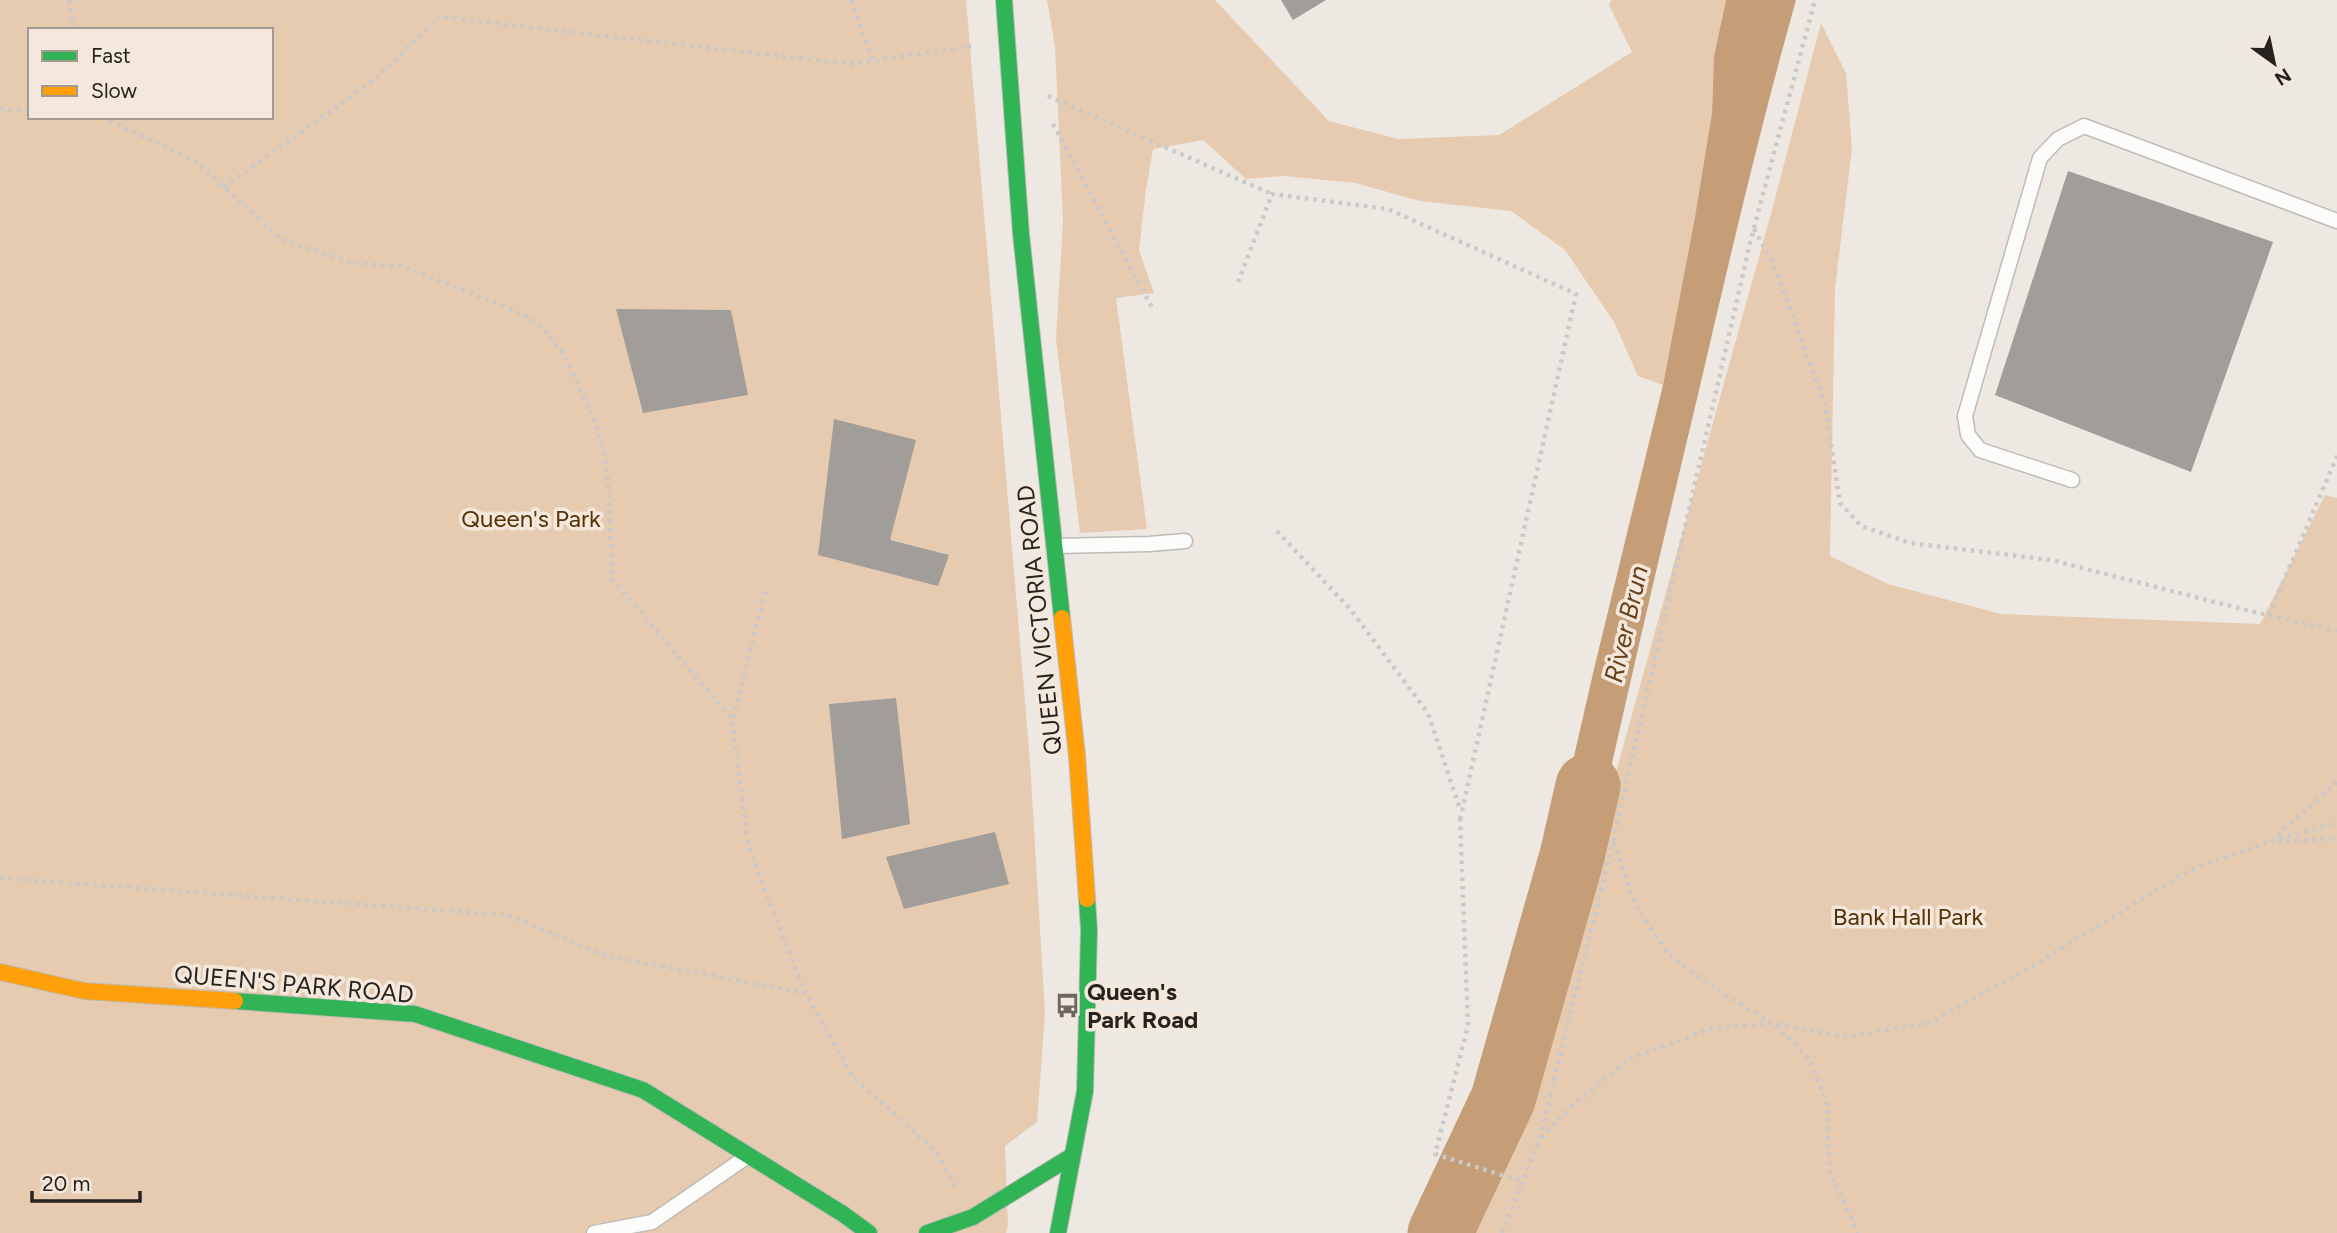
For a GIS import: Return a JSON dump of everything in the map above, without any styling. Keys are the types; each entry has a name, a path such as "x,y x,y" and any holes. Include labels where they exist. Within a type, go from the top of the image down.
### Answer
{"main road":[{"name":"QUEEN VICTORIA ROAD","path":"1004,0 1021,234 1077,756 1089,930 1085,1091 1058,1233"},
{"name":"QUEEN'S PARK ROAD","path":"0,972 84,991 415,1014 643,1090 869,1233"},
{"path":"927,1233 973,1217 1072,1156"}],"lane":[{"path":"2072,480 1980,450 1968,435 1965,416 2040,158 2058,139 2084,126 2337,221"},
{"path":"1054,546 1185,541"},
{"path":"594,1233 652,1222 749,1155"}],"path":[{"path":"69,0 74,28"},
{"path":"851,0 873,60"},
{"path":"1502,1233 1541,1138 1613,841 1754,229 1815,0"},
{"path":"224,187 377,78 439,17 850,64 1007,41"},
{"path":"1046,95 1272,194 1388,209 1576,294 1460,820"},
{"path":"0,109 28,110"},
{"path":"1046,113 1154,312"},
{"path":"106,119 195,161 281,239 353,262 401,266 502,305 537,322 564,355 596,424 607,468 613,580 732,719"},
{"path":"1238,282 1272,194"},
{"path":"1754,229 1775,267 1825,404 1840,503 1861,526 1910,544 2051,560 2337,631"},
{"path":"2269,615 2337,456"},
{"path":"1277,531 1350,609 1428,713 1460,806 1468,1026 1435,1154 1524,1182"},
{"path":"765,589 732,719 748,845 805,993 854,1077 934,1149 973,1217"},
{"path":"2270,841 2337,782"},
{"path":"1541,1138 1571,1107 1631,1058 1713,1028 1773,1023 1843,1037 1929,1023 2026,970 2188,871 2270,841 2337,823"},
{"path":"2270,841 2337,839"},
{"path":"1613,841 1635,904 1669,955 1724,994 1773,1023 1810,1059 1827,1105 1829,1172 1858,1233"},
{"path":"0,878 507,915 607,956 805,993"}],"green space":[{"name":"Queen's Park","path":"0,0 966,0 1030,761 1045,1013 1037,1122 1005,1146 1006,1233 0,1233"},
{"path":"1047,0 1215,0 1329,121 1398,139 1499,135 1632,52 1609,5 1611,0 1726,0 1714,56 1712,113 1695,217 1663,385 1638,376 1614,322 1565,250 1511,211 1420,201 1355,183 1284,176 1246,179 1203,140 1153,149 1139,250 1154,293 1116,298 1147,529 1080,533 1056,340 1063,221 1055,47"},
{"name":"Bank Hall Park","path":"1821,23 1846,73 1852,148 1835,289 1830,556 1888,584 2001,614 2260,624 2325,495 2337,498 2337,1233 1470,1233 1488,1200 1517,1129 1772,210"}],"water":[{"path":"1726,0 1796,0 1734,241 1587,878 1548,870 1663,385 1695,217 1712,113 1714,56"}],"building":[{"path":"1281,0 1326,0 1293,20"},
{"path":"2068,171 2273,242 2191,472 1995,395"},
{"path":"616,309 731,310 748,395 643,413"},
{"path":"834,419 916,440 890,540 949,555 938,586 818,555"},
{"path":"896,698 910,824 842,839 829,704"},
{"path":"995,832 1009,884 904,909 886,857"}],"waterway":[{"name":"River Brun","path":"1440,1233 1503,1099 1572,856 1588,786"}],"traffic: fast":[{"path":"1004,0 1021,234 1062,618"},
{"path":"1058,1233 1085,1091 1089,930 1087,899"},
{"path":"235,1001 415,1014 643,1090 843,1214 869,1233"},
{"path":"927,1233 973,1217 1072,1156"}],"traffic: slow":[{"path":"1062,618 1077,756 1087,899"},
{"path":"0,972 84,991 235,1001"}],"place":[{"name":"Queen's Park Road","path":"1067,1005"}]}
